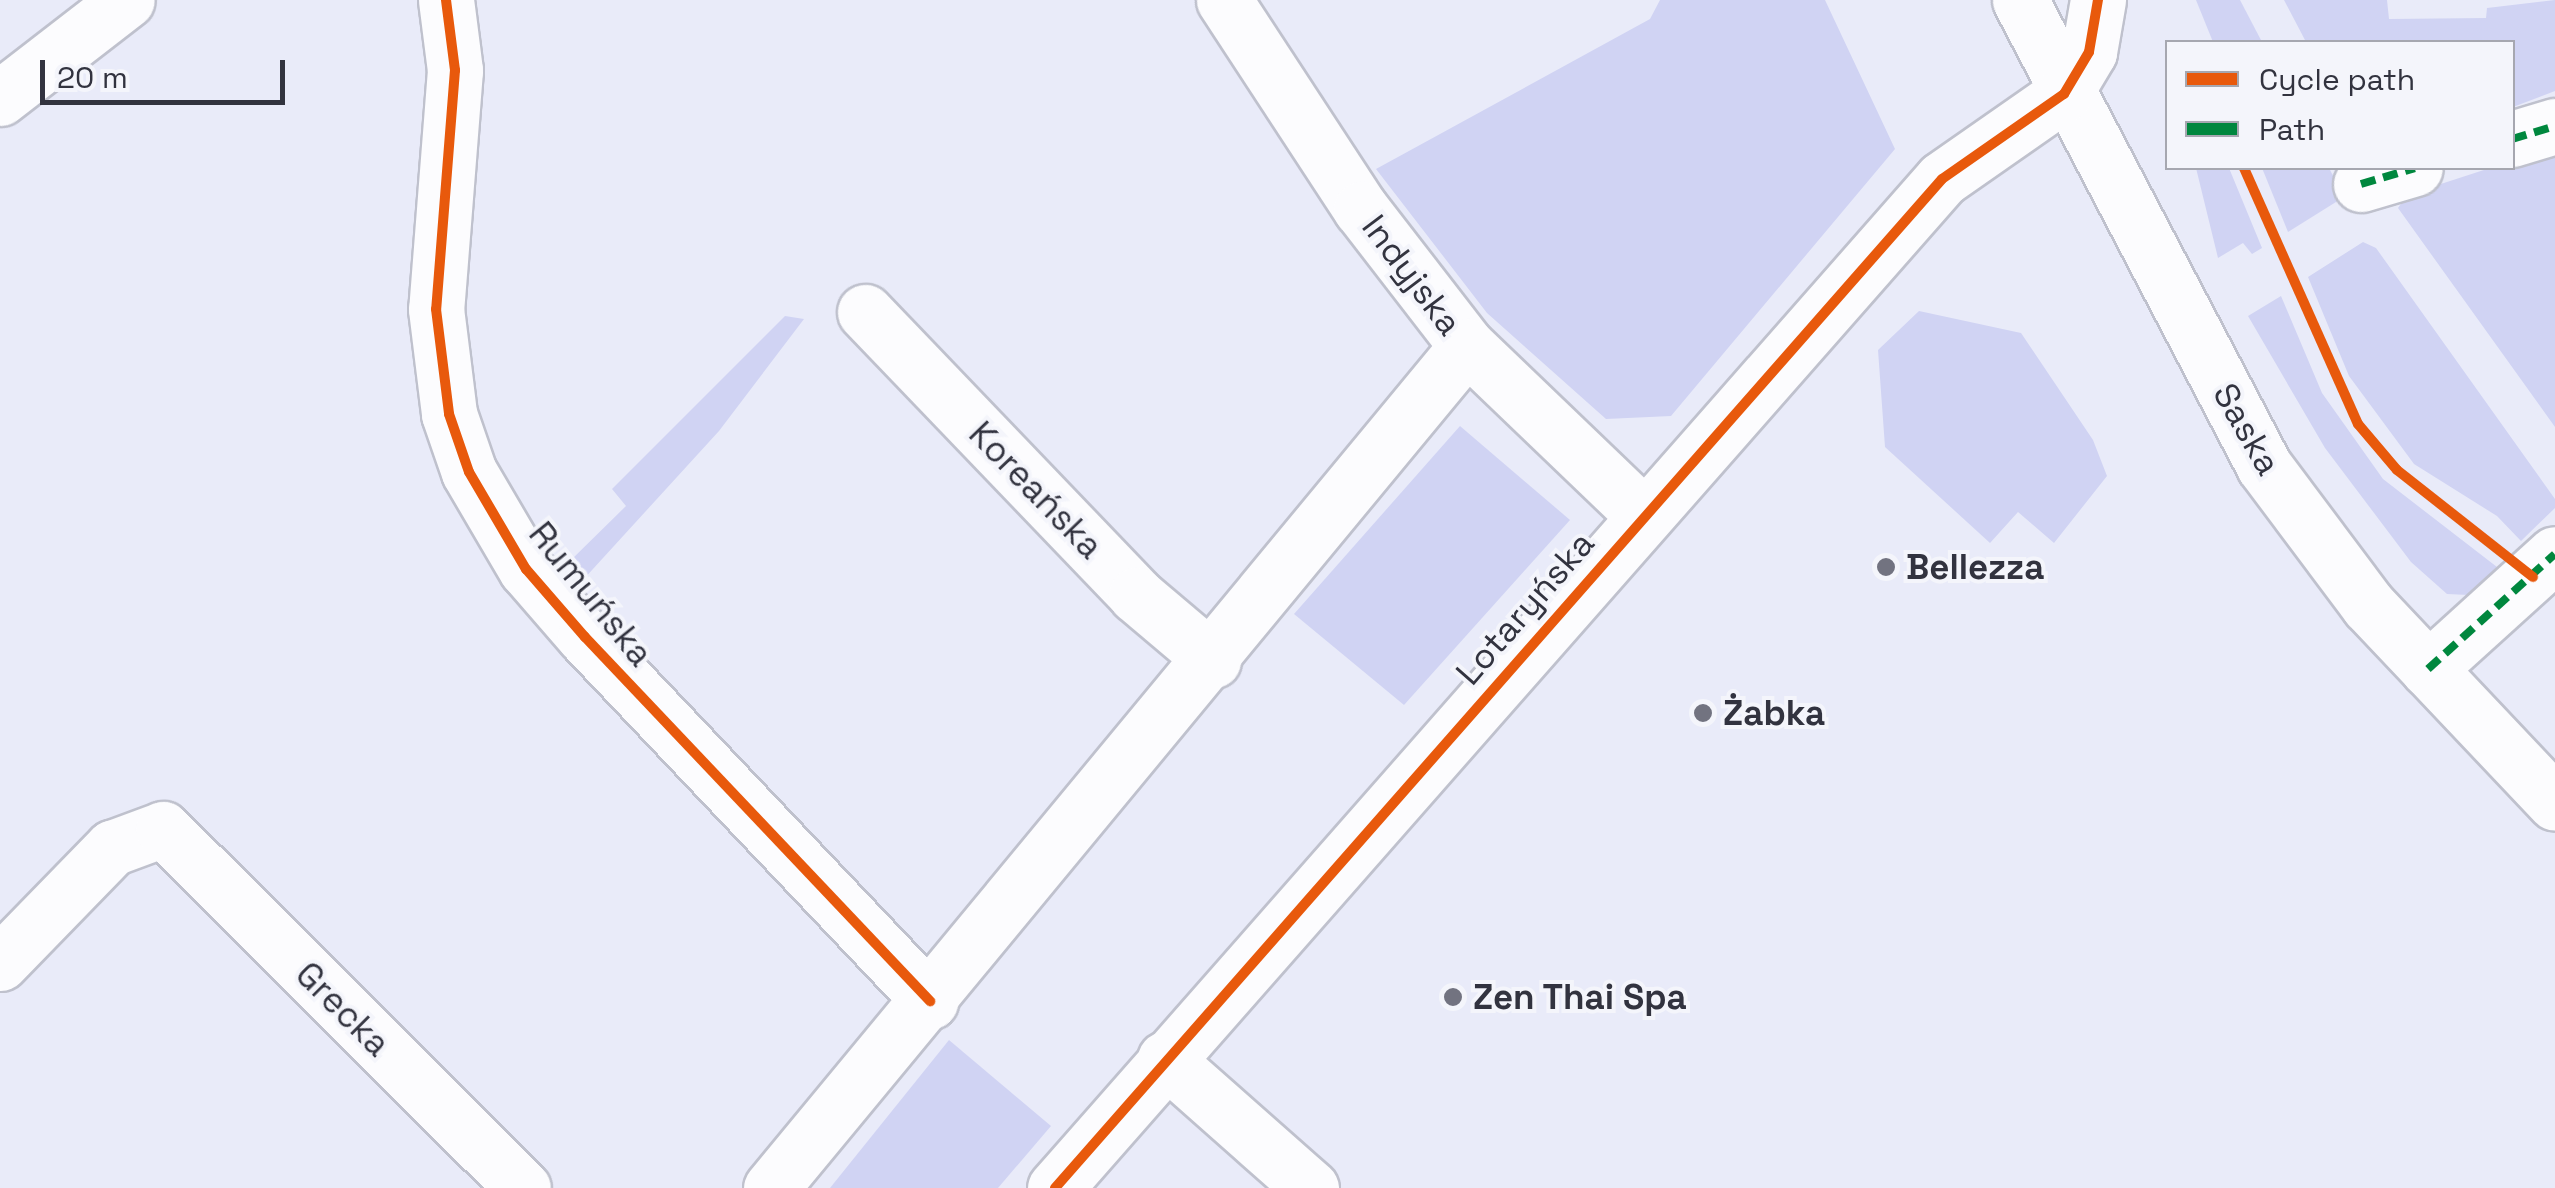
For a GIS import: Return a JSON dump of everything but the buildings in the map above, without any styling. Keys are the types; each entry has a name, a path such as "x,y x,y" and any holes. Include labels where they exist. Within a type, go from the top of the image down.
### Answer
{"street":[{"path":"0,98 127,0"},
{"name":"Rumuńska","path":"446,0 454,70 436,309 449,414 469,472 526,569 585,637 930,1001"},
{"name":"Indyjska","path":"1224,0 1362,209 1467,346 1643,515"},
{"name":"Saska","path":"2020,0 2064,94 2264,466 2368,605 2555,803"},
{"path":"2064,94 2089,52 2098,0"},
{"name":"Lotaryńska","path":"1055,1188 1942,179 2064,94"},
{"path":"2515,138 2555,126"},
{"path":"2361,184 2409,170"},
{"name":"Koreańska","path":"866,312 1136,594 1213,660"},
{"path":"771,1188 1213,660 1467,346"},
{"path":"2428,668 2555,554"},
{"name":"Grecka","path":"0,963 112,848 163,829 523,1188"},
{"path":"1166,1059 1312,1188"}],"shaded area":[{"path":"1660,0 1825,0 1895,149 1671,416 1606,419 1487,313 1376,169 1650,19"},
{"path":"2196,0 2240,0 2261,40 2212,40"},
{"path":"2284,0 2387,0 2389,19 2486,18 2487,8 2555,0 2555,91 2515,106 2515,40 2305,40"},
{"path":"2555,146 2555,427 2398,208 2407,195 2484,170 2515,170 2515,159"},
{"path":"2196,170 2230,170 2262,248 2252,254 2243,243 2218,258"},
{"path":"2263,170 2330,170 2344,197 2288,232"},
{"path":"2363,242 2376,248 2555,499 2555,508 2521,541 2497,516 2414,464 2349,376 2308,277"},
{"path":"2281,296 2322,393 2383,479 2497,567 2469,595 2447,594 2411,562 2325,448 2248,316"},
{"path":"1919,311 2021,333 2093,440 2107,476 2054,543 2018,512 1990,543 1885,447 1878,350"},
{"path":"785,316 804,319 719,431 582,581 569,562 626,506 612,489"},
{"path":"1460,426 1570,520 1404,705 1294,614"},
{"path":"949,1040 1051,1126 998,1188 830,1188"}],"marked path":[{"path":"2515,138 2555,126"},
{"path":"2361,184 2408,170"},
{"path":"2428,669 2555,554"}],"cycle path":[{"path":"446,0 455,70 436,309 449,414 469,472 526,569 585,637 930,1001"},
{"path":"1055,1188 1942,179 2064,94 2089,52 2098,0"},
{"path":"2245,170 2358,424 2397,470 2533,577"}],"place":[{"name":"Bellezza","path":"1886,567"},
{"name":"Żabka","path":"1703,713"},
{"name":"Zen Thai Spa","path":"1453,997"}]}
